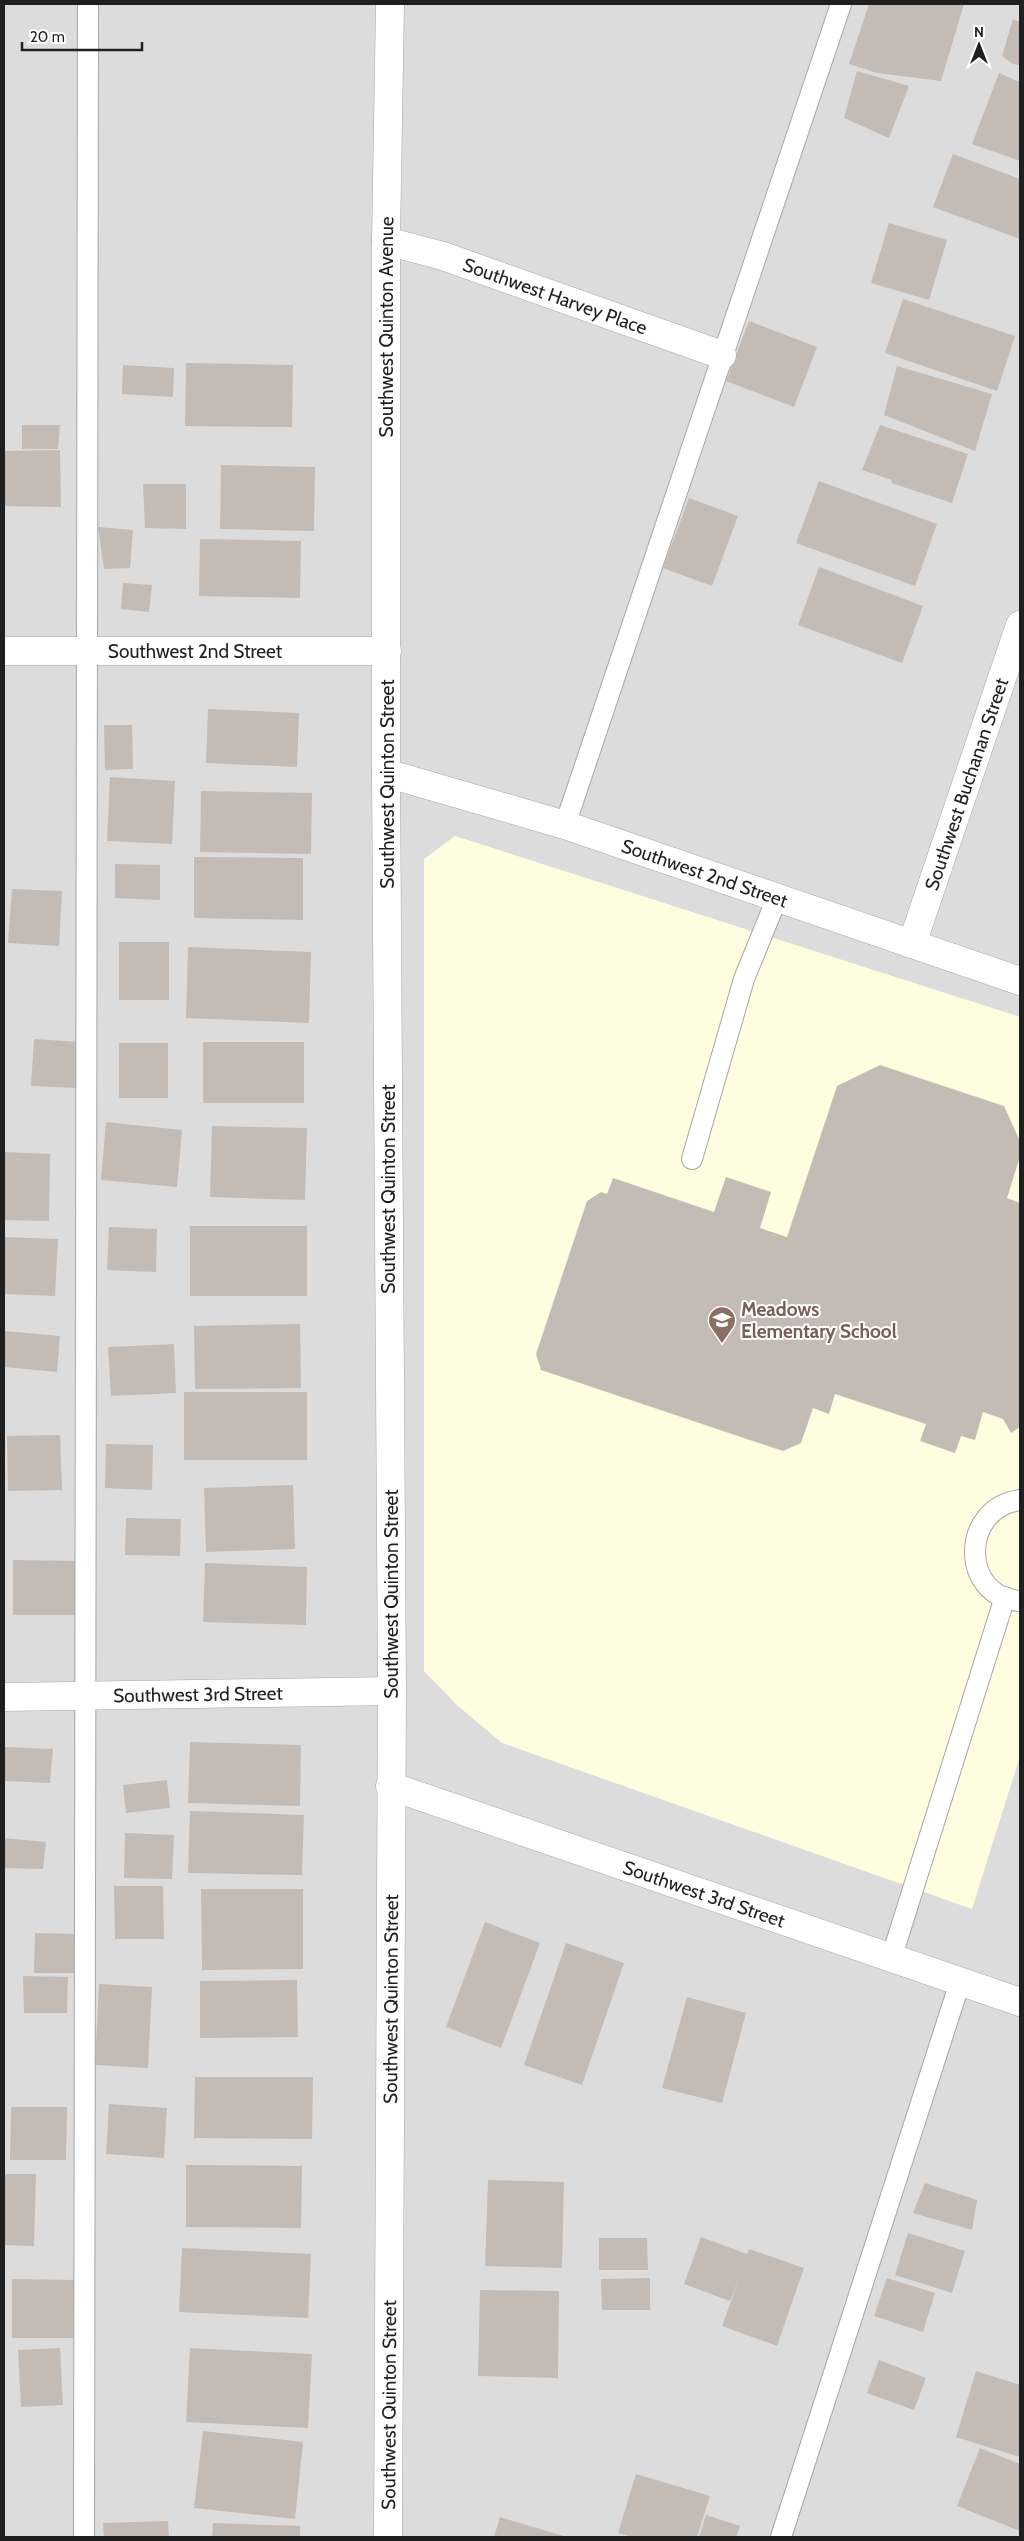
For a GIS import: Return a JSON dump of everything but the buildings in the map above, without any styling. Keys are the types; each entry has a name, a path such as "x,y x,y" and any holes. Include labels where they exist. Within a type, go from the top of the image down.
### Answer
{"street":[{"name":"Southwest Quinton Avenue","path":"387,651 386,241 390,4"},
{"name":"Southwest Harvey Place","path":"386,241 443,256 722,356"},
{"name":"Southwest Buchanan Street","path":"912,944 1020,625"},
{"name":"Southwest 2nd Street","path":"4,651 387,651"},
{"name":"Southwest Quinton Street","path":"387,651 386,773 392,1691 390,1786 388,2537"},
{"name":"Southwest 2nd Street","path":"386,773 565,825 1020,981"},
{"name":"Southwest 3rd Street","path":"4,1697 392,1691"},
{"name":"Southwest 3rd Street","path":"390,1786 1020,2002"}],"lane":[{"path":"84,2537 88,4"},
{"path":"565,825 841,4"},
{"path":"692,1159 744,979 777,898"},
{"path":"892,1959 1012,1599 985,1583 977,1569 974,1552 976,1536 984,1521 996,1509 1020,1500"},
{"path":"781,2537 960,1982"}],"shaded area":[{"path":"4,4 1020,4 1020,2537 4,2537"},
{"name":"Meadows Elementary School","path":"455,836 1020,1017 1020,1756 972,1909 502,1743 457,1705 424,1671 424,859"}],"place":[{"name":"Meadows Elementary School","path":"722,1344"}]}
